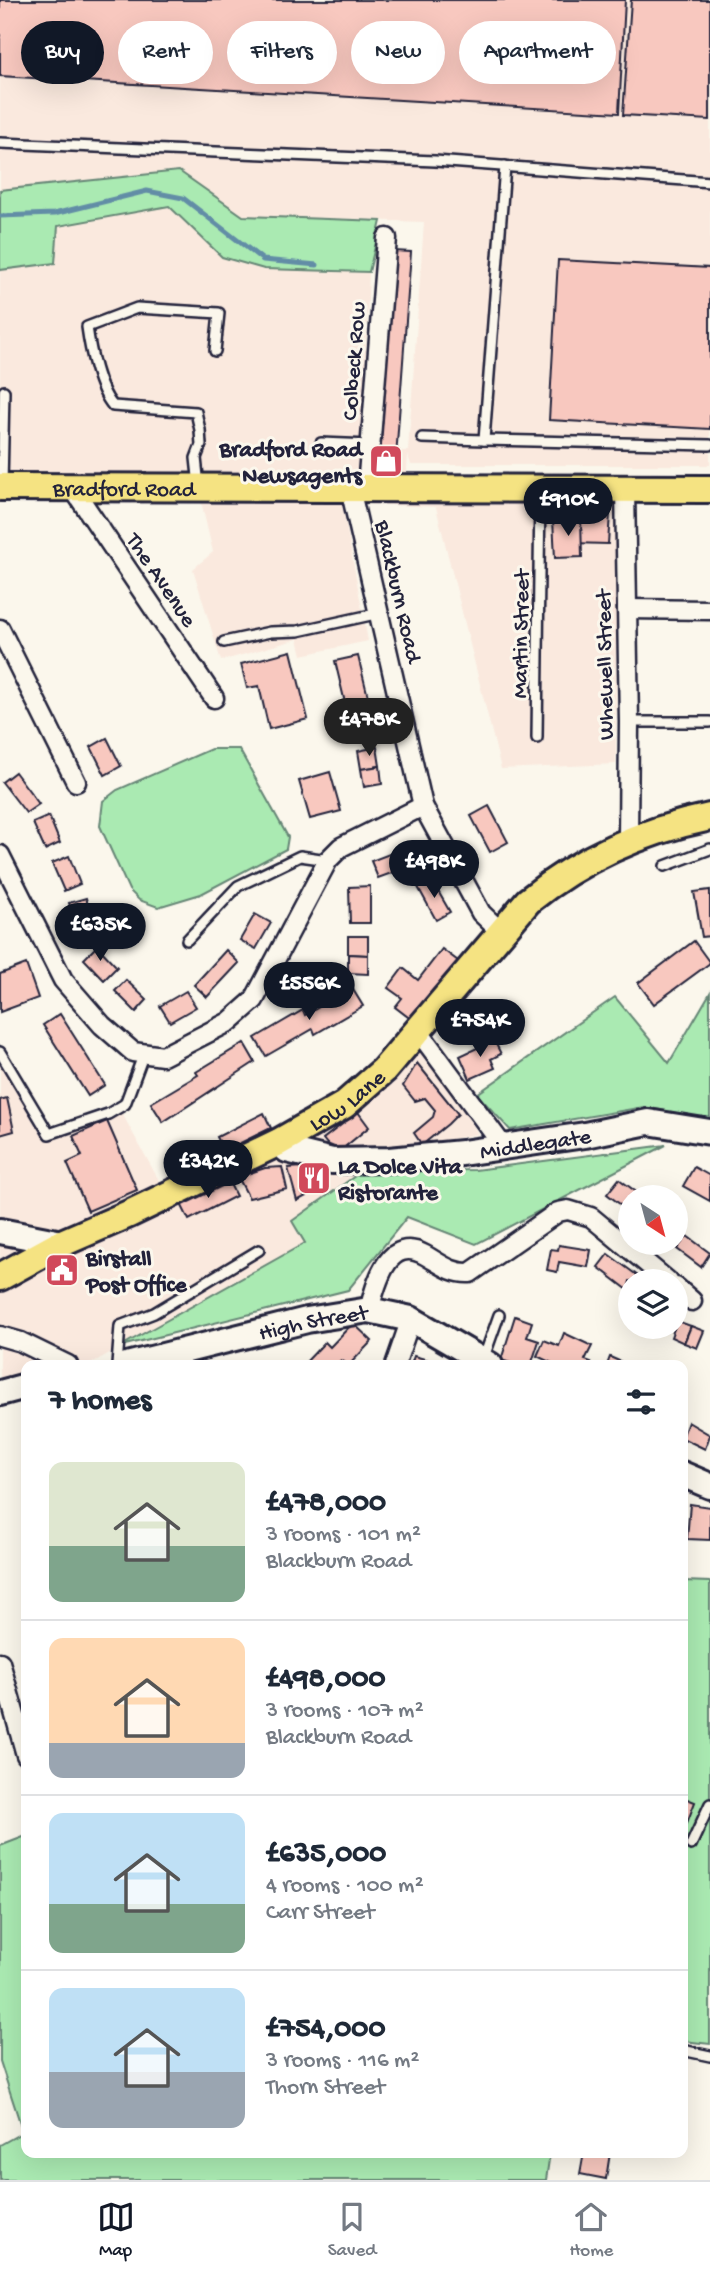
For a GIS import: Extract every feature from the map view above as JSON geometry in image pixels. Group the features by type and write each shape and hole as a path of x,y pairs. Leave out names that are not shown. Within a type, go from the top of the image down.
{"main road":[{"name":"Bradford Road","path":"1,487 710,489"},
{"name":"Low Lane","path":"0,1277 62,1243 279,1142 344,1105 384,1070 419,1032 528,901 557,879 628,840 670,825 710,817"}],"street":[{"name":"Colbeck Row","path":"359,488 370,445 387,238"},
{"name":"The Avenue","path":"72,487 214,698"},
{"name":"Blackburn Road","path":"359,488 380,613 423,806 481,912 501,932"},
{"name":"Whewell Street","path":"625,489 628,840"},
{"path":"627,608 710,610"},
{"path":"0,629 76,782"},
{"path":"0,855 5,879 63,981 103,1025 133,1052 163,1056 229,1022 254,1000 328,860 341,847 423,806"},
{"path":"419,1032 503,1146"},
{"name":"Middlegate","path":"279,1142 287,1150 332,1161 388,1160 585,1135 648,1122 710,1132"},
{"path":"369,1310 382,1268 403,1252 422,1253 459,1273 470,1273 558,1213 568,1210 591,1217 654,1269"},
{"path":"0,1231 62,1243"},
{"path":"688,1298 692,1301"},
{"name":"High Street","path":"147,1360 307,1320 369,1310 411,1319 481,1360"},
{"path":"397,1360 411,1319"},
{"path":"0,1336 21,1342 58,1360"},
{"path":"0,1392 21,1387"},
{"path":"688,1477 710,1486"},
{"path":"0,1662 21,1737"}],"lane":[{"path":"0,143 435,161 710,182"},
{"path":"484,440 505,166"},
{"path":"200,488 196,458 201,445 195,412 113,406 96,370 87,327 137,307 219,313 215,351"},
{"path":"1,487 4,391"},
{"path":"422,438 710,445"},
{"path":"321,443 370,445"},
{"name":"Martin Street","path":"537,738 540,489"},
{"path":"224,642 270,632 298,631 380,613"},
{"path":"629,722 710,722"},
{"path":"665,866 710,849"},
{"path":"187,940 238,886 300,856 328,860"},
{"path":"0,1052 49,1134 108,1114 125,1104 144,1053"},
{"path":"117,1360 120,1326 153,1314 259,1250"},
{"path":"487,1360 499,1315"},
{"path":"691,1845 710,1804"},
{"path":"688,2051 710,2056"}],"shaded area":[{"path":"0,0 710,0 710,465 411,465 408,455 405,497 617,501 616,764 501,769 436,507 342,503 368,641 302,655 298,639 221,661 193,569 213,552 194,472 0,472 0,270 55,263 58,226 169,206 222,257 264,269 369,272 362,450 408,451 424,222 243,216 179,171 0,190"},
{"path":"420,1042 478,1134 390,1151 293,1221 305,1243 97,1360 21,1360 21,1377 0,1381 0,1048 4,1047 50,1127 119,1108 172,1204"}],"green space":[{"path":"179,171 243,216 381,221 369,272 264,269 222,257 169,206 58,226 55,263 0,270 0,190"},
{"path":"211,749 239,749 288,837 286,849 201,894 158,907 139,900 129,890 100,826 103,801 117,790"},
{"path":"710,993 710,1119 644,1107 510,1130 477,1094 615,997 669,1063"},
{"path":"666,1145 476,1244 407,1217 348,1290 121,1346 305,1243 292,1221 362,1171 475,1170"},
{"path":"688,1581 710,1582 710,2044 688,2042"},
{"path":"21,1838 21,2126 0,2061 0,1846"},
{"path":"21,2133 21,2158 549,2158 546,2180 0,2180 0,2145"}],"building":[{"path":"0,0 625,0 619,113 134,84 213,84 213,21 118,21 118,83 104,82 104,21 21,21 21,77 0,76"},
{"path":"631,0 710,0 710,120 623,115"},
{"path":"394,251 411,252 395,471 379,470"},
{"path":"558,260 710,268 710,429 549,420"},
{"path":"586,512 610,513 608,544 571,543 572,517 586,518"},
{"path":"581,518 582,557 555,558 553,519"},
{"path":"291,651 308,719 269,729 259,686 247,688 241,664"},
{"path":"358,656 369,701 346,707 335,661"},
{"path":"107,738 121,766 105,775 91,747"},
{"path":"377,747 380,766 361,769 358,751"},
{"path":"380,766 382,784 364,787 361,769"},
{"path":"15,772 39,804 26,813 2,782"},
{"path":"330,772 341,811 310,819 299,781"},
{"path":"489,806 508,842 490,852 471,816"},
{"path":"49,816 60,843 45,850 33,823"},
{"path":"405,848 411,866 378,878 371,861"},
{"path":"69,856 80,884 64,891 52,863"},
{"path":"431,879 450,912 436,920 418,887"},
{"path":"370,886 370,923 350,923 349,887"},
{"path":"710,890 710,936 702,937 694,892"},
{"path":"86,898 97,938 80,943 69,903"},
{"path":"255,914 271,923 256,949 240,940"},
{"path":"348,936 368,936 368,955 348,954"},
{"path":"694,941 710,963 654,1004 638,983"},
{"path":"97,946 117,967 104,980 84,959"},
{"path":"442,949 458,961 412,1020 395,1007 402,998 388,988 403,968 418,980"},
{"path":"226,950 239,963 207,997 194,985"},
{"path":"348,954 368,955 368,974 348,973"},
{"path":"26,964 38,998 0,1012 0,974"},
{"path":"126,980 147,1000 136,1012 115,991"},
{"path":"352,988 363,1006 315,1034 313,1029 266,1056 255,1038 303,1010 305,1015"},
{"path":"186,991 196,1007 170,1022 160,1006"},
{"path":"60,1014 105,1085 88,1096 43,1025"},
{"path":"494,1040 501,1054 491,1059 495,1068 470,1079 460,1056"},
{"path":"244,1043 255,1062 163,1122 151,1103"},
{"path":"417,1063 458,1114 422,1145 414,1133 433,1117 435,1110 425,1098 415,1101 403,1086"},
{"path":"7,1098 14,1131 0,1135 0,1100"},
{"path":"358,1112 369,1127 341,1150 327,1144 323,1139"},
{"path":"264,1113 271,1128 224,1151 217,1137"},
{"path":"107,1121 137,1190 88,1211 67,1163 82,1156 73,1136"},
{"path":"320,1166 323,1172 323,1187 297,1201 288,1168"},
{"path":"282,1167 287,1189 249,1198 238,1177 265,1168"},
{"path":"694,1167 710,1176 710,1201 688,1189 688,1185 684,1185"},
{"path":"619,1179 627,1185 618,1185 618,1203 607,1194"},
{"path":"228,1180 236,1196 189,1220 181,1204"},
{"path":"688,1237 710,1253 701,1267 685,1255 688,1255"},
{"path":"559,1245 591,1250 588,1267 559,1262 557,1272 547,1270 551,1249 558,1250"},
{"path":"608,1254 628,1269 618,1269 618,1282 598,1267"},
{"path":"515,1316 532,1322 527,1337 539,1341 533,1360 501,1360"},
{"path":"353,1323 372,1341 354,1360 308,1360 325,1342 330,1347"},
{"path":"691,1326 704,1331 697,1348 684,1343 688,1339"},
{"path":"564,1333 592,1346 585,1360 545,1360 537,1356 544,1340 559,1346"},
{"path":"414,1356 428,1360 413,1360"},
{"path":"688,1422 710,1435 705,1449 688,1441"},
{"path":"690,1504 710,1507 710,1540 688,1539"},
{"path":"688,1799 695,1802 688,1820"},
{"path":"583,2158 609,2158 606,2179 580,2174"}],"waterway":[{"path":"0,216 54,214 147,191 183,198 263,260 317,265"}],"place":[{"name":"Bradford Road Newsagents","path":"386,461"},
{"name":"La Dolce Vita Ristorante","path":"314,1178"},
{"name":"Birstall Post Office","path":"62,1270"}]}
